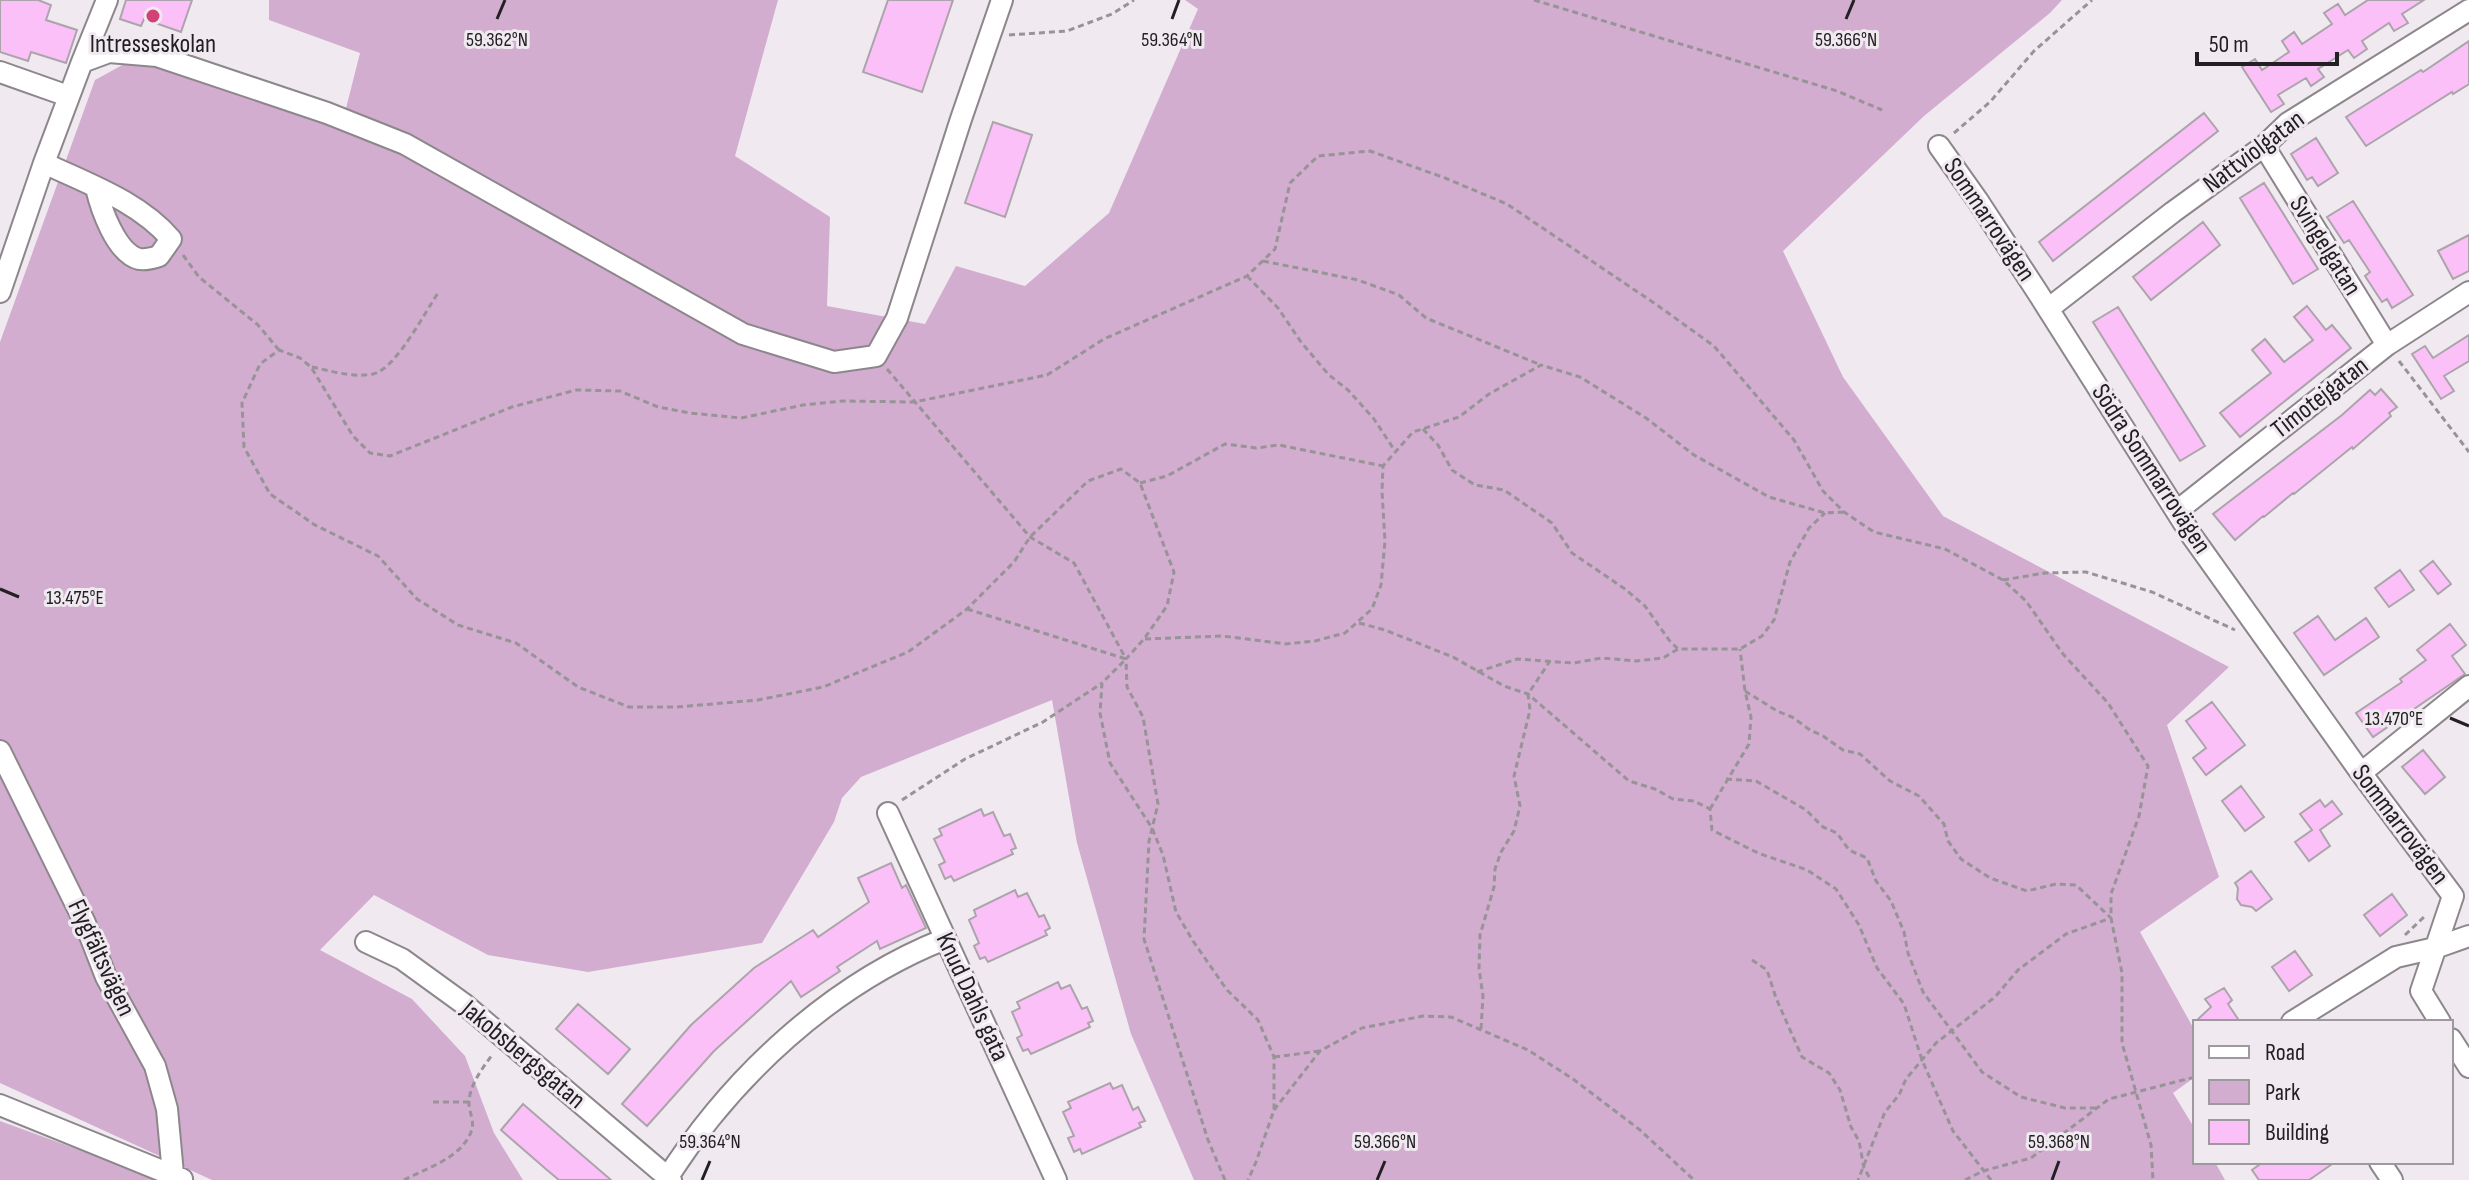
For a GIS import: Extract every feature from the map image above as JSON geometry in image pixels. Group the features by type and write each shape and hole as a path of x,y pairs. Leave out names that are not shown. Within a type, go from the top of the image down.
{"street":[{"path":"0,292 68,96 107,0"},
{"path":"82,62 109,52 157,56 327,113 405,144 743,334 834,362 876,356 897,318 1002,0"},
{"name":"Nattviolgatan","path":"2043,301 2264,146 2288,123 2469,10"},
{"path":"0,72 68,96"},
{"name":"Sommarrovägen","path":"1939,146 2043,301"},
{"name":"Svingelgatan","path":"2264,146 2387,345"},
{"path":"44,163 96,188 127,203 158,225 171,239 159,256 141,260 127,252 111,230 96,188"},
{"name":"Timotejgatan","path":"2177,511 2387,345 2469,292"},
{"name":"Södra Sommarrovägen","path":"2043,301 2177,511 2267,642"},
{"name":"Sommarrovägen","path":"2267,642 2453,896 2421,991 2439,1020"},
{"path":"2361,773 2469,686"},
{"name":"Flygfältsvägen","path":"0,751 85,923 106,977 155,1066 167,1109 179,1177"},
{"name":"Knud Dahls gata","path":"888,813 1056,1180"},
{"path":"2295,1020 2396,957 2469,936"},
{"path":"668,1179 709,1117 791,1034 842,995 916,951 945,939"},
{"name":"Jakobsbergsgatan","path":"366,942 402,959 506,1038 668,1179"},
{"path":"2453,1042 2469,1067"},
{"path":"0,1105 179,1177"}],"path":[{"path":"990,36 1067,31 1112,14 1134,0"},
{"path":"1534,0 1837,91 1882,110"},
{"path":"1939,146 1990,102 2034,51 2092,0"},
{"path":"171,239 199,277 258,325 279,350 300,358 311,367 353,436 370,453 390,456 512,407 576,390 620,391 658,407 741,418 803,405 843,401 914,402 1047,375 1104,339 1247,276 1275,249 1290,183 1318,156 1370,151 1507,204 1714,346 1794,440 1823,491 1844,512 1874,532 1945,549 2003,580 2026,601 2063,654 2108,703 2148,766 2139,816 2111,894 2111,918 2122,973 2122,1043 2151,1145 2153,1180"},
{"path":"1263,261 1358,280 1399,295 1426,318 1541,365 1580,377 1646,418 1694,455 1769,497 1825,513 1844,512"},
{"path":"1247,276 1278,308 1328,374 1348,390 1374,419 1395,451"},
{"path":"311,367 350,375 377,374 393,361 438,293"},
{"path":"2387,345 2469,452"},
{"path":"279,350 260,364 242,403 244,447 270,494 315,525 378,556 417,599 458,625 516,643 578,687 629,707 677,707 758,700 823,687 908,652 967,609 1014,562 1030,537 1088,481 1121,469 1140,483 1174,572 1167,606 1144,639 1102,683 1043,722 965,759 907,794 888,813"},
{"path":"876,356 1030,537 1074,563 1126,659 1127,687 1143,717 1158,804 1149,841 1144,939 1208,1140 1225,1180"},
{"path":"1144,639 1222,636 1286,644 1345,633 1372,609 1381,585 1385,541 1383,466 1413,432 1459,417 1489,394 1541,365"},
{"path":"1423,429 1438,445 1452,470 1475,485 1504,490 1552,523 1572,553 1645,606 1678,649"},
{"path":"1140,483 1167,476 1225,444 1256,448 1279,445 1383,466"},
{"path":"1477,672 1517,659 1573,663 1602,658 1636,661 1663,658 1678,649 1740,649 1762,636 1774,620 1790,562 1809,528 1825,513"},
{"path":"2003,580 2045,573 2086,572 2152,592 2213,622 2267,642"},
{"path":"967,609 1126,659"},
{"path":"1357,623 1385,630 1453,657 1504,686 1528,694 1629,781 1655,789 1673,799 1694,801 1710,809"},
{"path":"1740,649 1751,717 1749,744 1710,809 1712,830 1758,853 1807,870 1836,889 1859,925 1877,968 1904,1004 1922,1060 1953,1131 1991,1180"},
{"path":"1481,1029 1480,935 1494,887 1495,869 1514,831 1520,806 1514,776 1530,710 1528,694 1551,660"},
{"path":"1102,683 1100,713 1110,763 1152,828 1163,855 1176,912 1227,990 1258,1020 1274,1057 1274,1110"},
{"path":"1745,691 1843,750 1860,754 1890,781 1919,796 1944,824 1948,841 1961,859 1990,878 2027,891 2056,884 2076,885 2111,918"},
{"path":"1726,779 1756,781 1806,810 1823,827 1837,833 1849,850 1867,858 1904,932 1908,953 1923,992 1982,1072 2021,1097 2065,1108 2098,1108"},
{"path":"1858,1180 1885,1112 1899,1095 1906,1079 1936,1043 1995,997 2018,970 2066,934 2111,918"},
{"path":"1752,960 1767,970 1802,1057 1829,1073 1840,1090 1851,1127 1859,1141 1864,1168 1871,1180"},
{"path":"1274,1057 1320,1051 1362,1028 1423,1016 1451,1017 1528,1050 1573,1079 1640,1130 1694,1180"},
{"path":"404,1180 452,1154 466,1142 473,1127 469,1102 478,1074 506,1038"},
{"path":"1248,1180 1274,1110 1320,1051"},
{"path":"1965,1180 1983,1171 2031,1158 2109,1099 2193,1077"},
{"path":"433,1102 469,1102"},
{"path":"466,1142 472,1146"}],"green space":[{"path":"269,0 778,0 735,156 830,217 827,306 925,324 956,266 1025,286 1109,213 1198,9 1185,0 2062,0 1924,116 1783,251 1843,377 1943,516 2229,667 2167,725 2219,877 2140,932 2193,1027 2193,1078 2173,1093 2193,1126 2193,1164 2216,1164 2225,1180 1194,1180 1131,1034 1077,843 1052,700 861,777 842,798 834,822 762,943 588,972 488,955 374,895 320,950 412,999 465,1056 494,1133 523,1180 212,1180 0,1083 0,342 95,80 126,63 156,64 342,124 360,53 269,20"},
{"path":"0,1121 151,1176 158,1180 0,1180"}],"building":[{"path":"0,0 38,0 51,5 46,20 77,30 66,63 31,52 28,61 0,52"},
{"name":"Intresseskolan","path":"126,0 192,0 181,32 144,19 141,26 120,19"},
{"path":"888,0 953,0 922,92 863,72"},
{"path":"2368,0 2424,0 2402,14 2408,23 2394,31 2389,23 2362,41 2367,49 2354,58 2348,50 2318,69 2324,77 2311,86 2306,78 2278,95 2284,104 2271,112 2242,67 2255,59 2262,70 2289,52 2282,41 2294,32 2302,44 2332,24 2324,13 2338,4 2345,15"},
{"path":"2469,41 2469,84 2366,146 2346,117"},
{"path":"2204,113 2218,131 2053,261 2039,242"},
{"path":"993,122 1032,135 1005,217 965,203"},
{"path":"2316,138 2338,173 2318,186 2312,177 2307,180 2291,154"},
{"path":"2264,183 2318,269 2293,284 2240,198"},
{"path":"2353,201 2413,295 2392,308 2387,299 2382,302 2365,276 2370,272 2349,240 2344,243 2327,217"},
{"path":"2203,222 2220,245 2151,300 2133,277"},
{"path":"2469,235 2469,271 2453,279 2438,251"},
{"path":"2307,306 2326,330 2332,325 2351,348 2240,437 2220,413 2271,373 2252,350 2265,339 2284,362 2313,340 2294,317"},
{"path":"2118,307 2205,446 2180,461 2093,322"},
{"path":"2469,335 2469,361 2444,376 2454,391 2441,399 2412,354 2425,346 2433,358"},
{"path":"2381,389 2397,407 2389,413 2391,416 2235,540 2213,514 2370,390 2375,395"},
{"path":"2433,561 2451,584 2438,594 2420,571"},
{"path":"2400,570 2414,590 2389,607 2375,588"},
{"path":"2318,616 2335,640 2366,618 2379,637 2324,675 2294,633"},
{"path":"2450,624 2466,645 2452,656 2465,674 2373,737 2356,713 2402,682 2400,679 2426,660 2417,650"},
{"path":"2212,702 2245,745 2206,775 2193,758 2206,748 2186,721"},
{"path":"2423,750 2445,777 2425,794 2402,767"},
{"path":"2241,786 2264,817 2245,831 2222,801"},
{"path":"2320,800 2325,807 2332,801 2342,814 2320,830 2330,846 2309,861 2295,842 2312,830 2300,814"},
{"path":"981,809 984,816 993,812 1004,836 1010,834 1016,848 1011,850 1013,854 954,881 951,876 945,879 939,865 945,862 934,839 942,835 939,829"},
{"path":"891,863 902,888 906,885 926,928 880,949 877,941 837,967 840,971 801,997 791,981 714,1051 647,1126 622,1104 691,1025 754,968 813,930 818,937 869,902 858,878"},
{"path":"2251,871 2272,899 2256,911 2241,905 2235,883"},
{"path":"1015,890 1018,897 1027,893 1039,917 1044,915 1050,928 1045,931 1047,935 988,962 985,957 980,959 974,946 979,943 969,920 976,916 974,910"},
{"path":"2392,894 2407,915 2380,936 2364,915"},
{"path":"2295,951 2312,975 2289,991 2272,967"},
{"path":"1058,982 1061,989 1070,985 1082,1009 1087,1007 1093,1021 1088,1023 1090,1027 1031,1054 1028,1049 1023,1051 1017,1038 1022,1035 1012,1012 1020,1008 1017,1002"},
{"path":"2224,988 2232,1000 2228,1004 2239,1020 2197,1020 2211,1007 2205,999"},
{"path":"578,1004 630,1049 608,1074 556,1029"},
{"path":"1110,1083 1113,1089 1122,1085 1133,1110 1138,1107 1145,1121 1139,1123 1141,1127 1082,1154 1080,1149 1074,1152 1068,1138 1074,1136 1063,1112 1071,1108 1068,1102"},
{"path":"523,1104 611,1180 559,1180 547,1170 501,1130"},
{"path":"2260,1164 2332,1164 2309,1180 2259,1180 2252,1170"}],"place":[{"name":"Intresseskolan","path":"153,16"}]}
